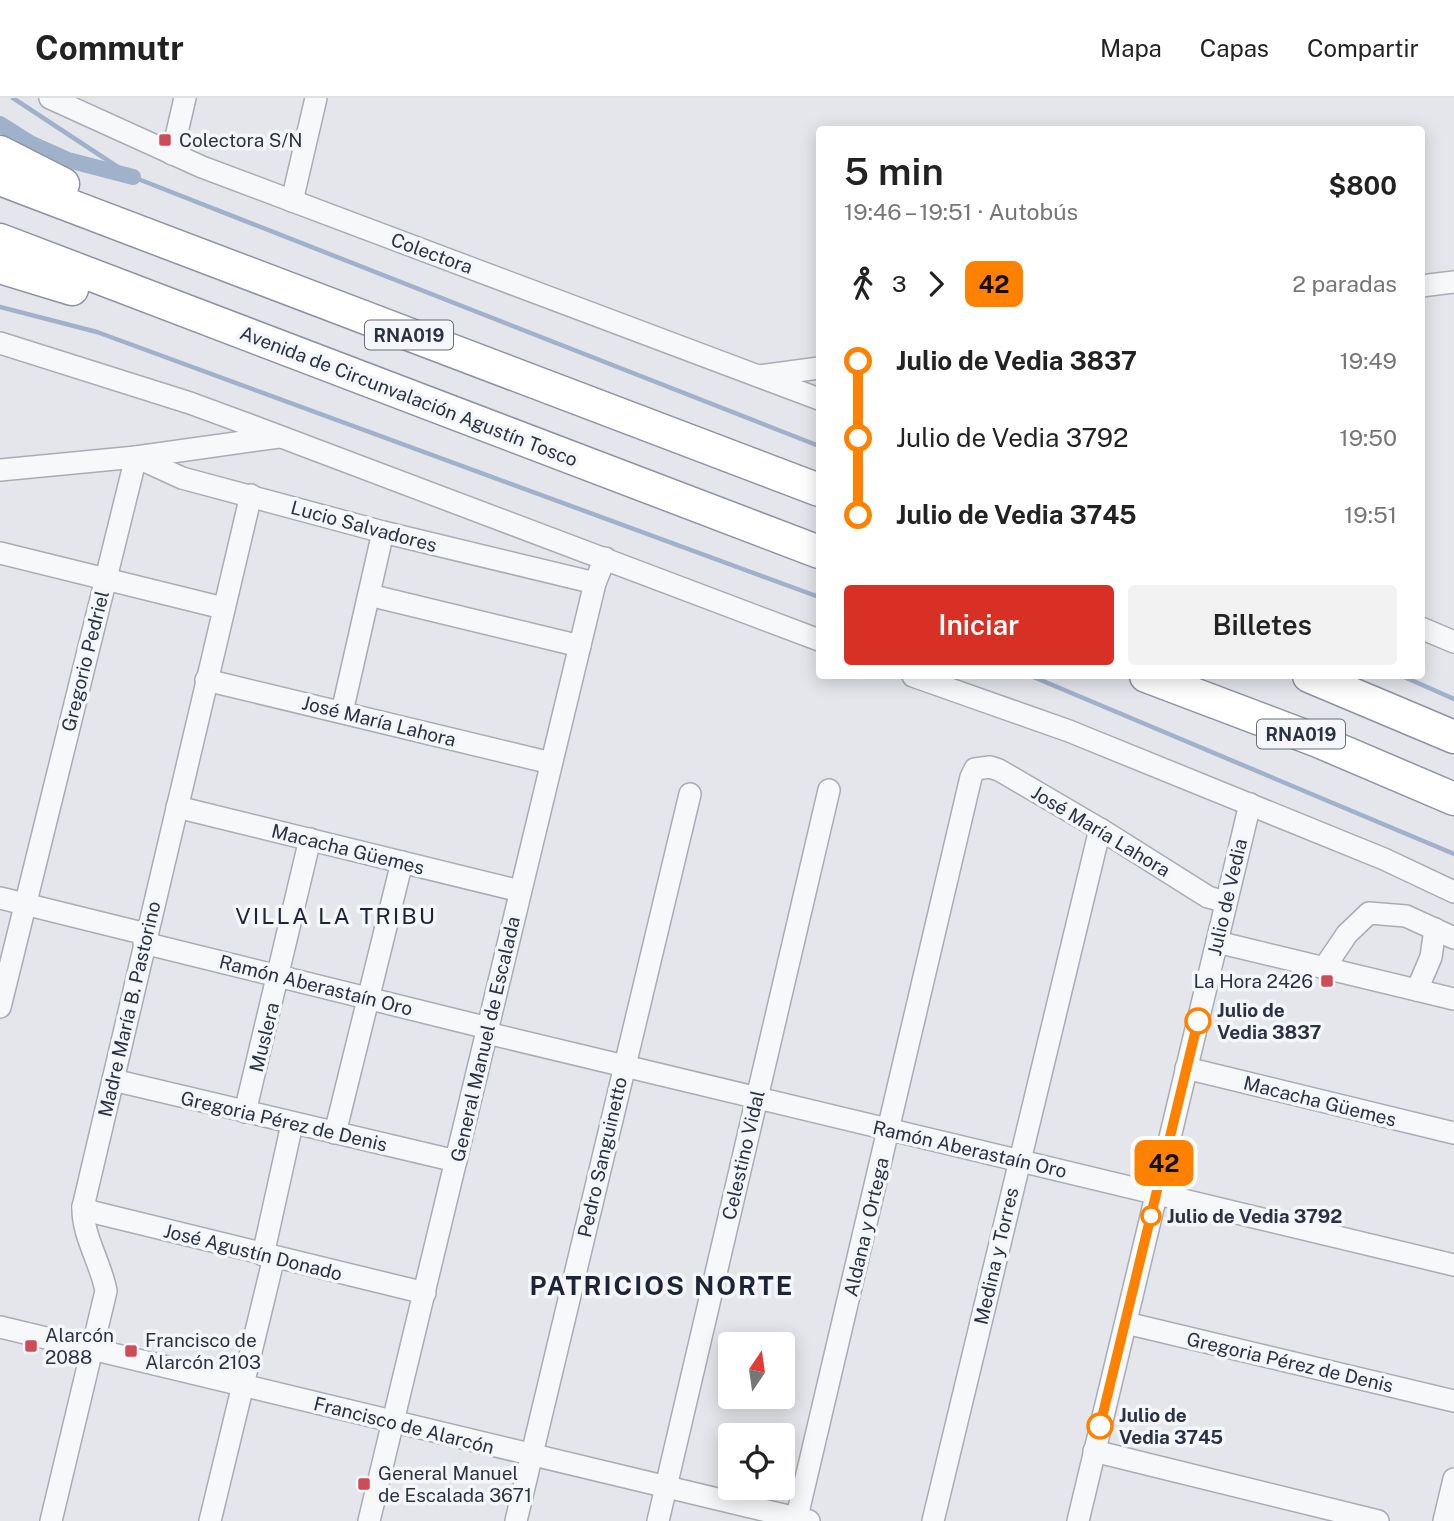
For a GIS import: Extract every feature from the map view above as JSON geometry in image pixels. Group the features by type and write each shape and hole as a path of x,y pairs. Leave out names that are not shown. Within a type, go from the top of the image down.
{"highway":[{"path":"0,152 89,197 177,247"},
{"name":"RNA019","path":"0,179 816,489"},
{"name":"Avenida de Circunvalación Agustín Tosco","path":"0,240 816,551"},
{"path":"0,267 104,299 248,352 399,393"},
{"name":"RNA019","path":"1154,679 1318,741 1454,799"},
{"name":"RNA019","path":"1316,679 1454,737"}],"street":[{"name":"Colectora","path":"50,98 172,154 292,201 816,398"},
{"path":"172,154 185,98"},
{"path":"292,201 316,98"},
{"path":"1425,286 1454,282"},
{"path":"0,343 190,403 816,639"},
{"path":"757,376 816,368"},
{"path":"0,470 136,457 281,437"},
{"name":"Lucio Salvadores","path":"136,457 183,478 383,532 595,583"},
{"name":"Gregorio Pedriel","path":"0,1007 136,457"},
{"name":"Madre María B. Pastorino","path":"51,1521 106,1291 83,1218 83,1207 250,495"},
{"path":"342,712 383,532"},
{"path":"0,553 223,608"},
{"name":"General Manuel de Escalada","path":"369,1521 551,763 595,583 604,558"},
{"path":"369,595 580,646"},
{"path":"1425,630 1454,642"},
{"path":"922,679 1069,731 1384,859 1454,892"},
{"name":"José María Lahora","path":"206,680 551,763"},
{"name":"José María Lahora","path":"975,769 990,766 999,770 1208,897 1226,902"},
{"name":"Aldana y Ortega","path":"801,1520 889,1130 975,769"},
{"name":"Celestino Vidal","path":"658,1521 829,790"},
{"name":"Pedro Sanguinetto","path":"516,1521 690,794"},
{"name":"Julio de Vedia","path":"1078,1521 1250,804"},
{"name":"Macacha Güemes","path":"177,807 520,891"},
{"name":"Medina y Torres","path":"933,1521 1100,829"},
{"name":"Muslera","path":"245,1112 310,839"},
{"path":"335,1133 402,862"},
{"name":"Ramón Aberastaín Oro","path":"0,898 279,976 624,1065 1454,1265"},
{"path":"1324,968 1347,934 1369,912 1406,916 1444,933 1417,990"},
{"path":"1217,942 1454,999"},
{"name":"Macacha Güemes","path":"1186,1068 1454,1133"},
{"name":"Gregoria Pérez de Denis","path":"113,1080 456,1161"},
{"path":"210,1521 242,1386 292,1124"},
{"name":"José Agustín Donado","path":"83,1207 93,1212 425,1293"},
{"name":"Gregoria Pérez de Denis","path":"1126,1323 1454,1401"},
{"name":"Francisco de Alarcón","path":"0,1327 801,1520"},
{"path":"1094,1451 1378,1521"},
{"path":"1444,1521 1454,1479"}],"waterway":[{"path":"13,98 133,177 816,445"},
{"path":"0,124 30,143 68,160 133,177"},
{"path":"0,307 97,332 816,596"},
{"path":"1038,679 1454,854"},
{"path":"1409,679 1454,699"}],"bus line":[{"name":"42","path":"1100,1426 1198,1021"}],"place":[{"name":"Colectora S/N","path":"165,140"},
{"name":"La Hora 2426","path":"1327,981"},
{"name":"Julio de Vedia 3837","path":"1198,1021"},
{"name":"Julio de Vedia 3792","path":"1151,1216"},
{"name":"Alarcón 2088","path":"31,1346"},
{"name":"Francisco de Alarcón 2103","path":"131,1351"},
{"name":"Julio de Vedia 3745","path":"1100,1426"},
{"name":"General Manuel de Escalada 3671","path":"364,1484"}],"district":[{"name":"VILLA LA TRIBU","path":"336,915"},
{"name":"PATRICIOS NORTE","path":"662,1285"}]}
